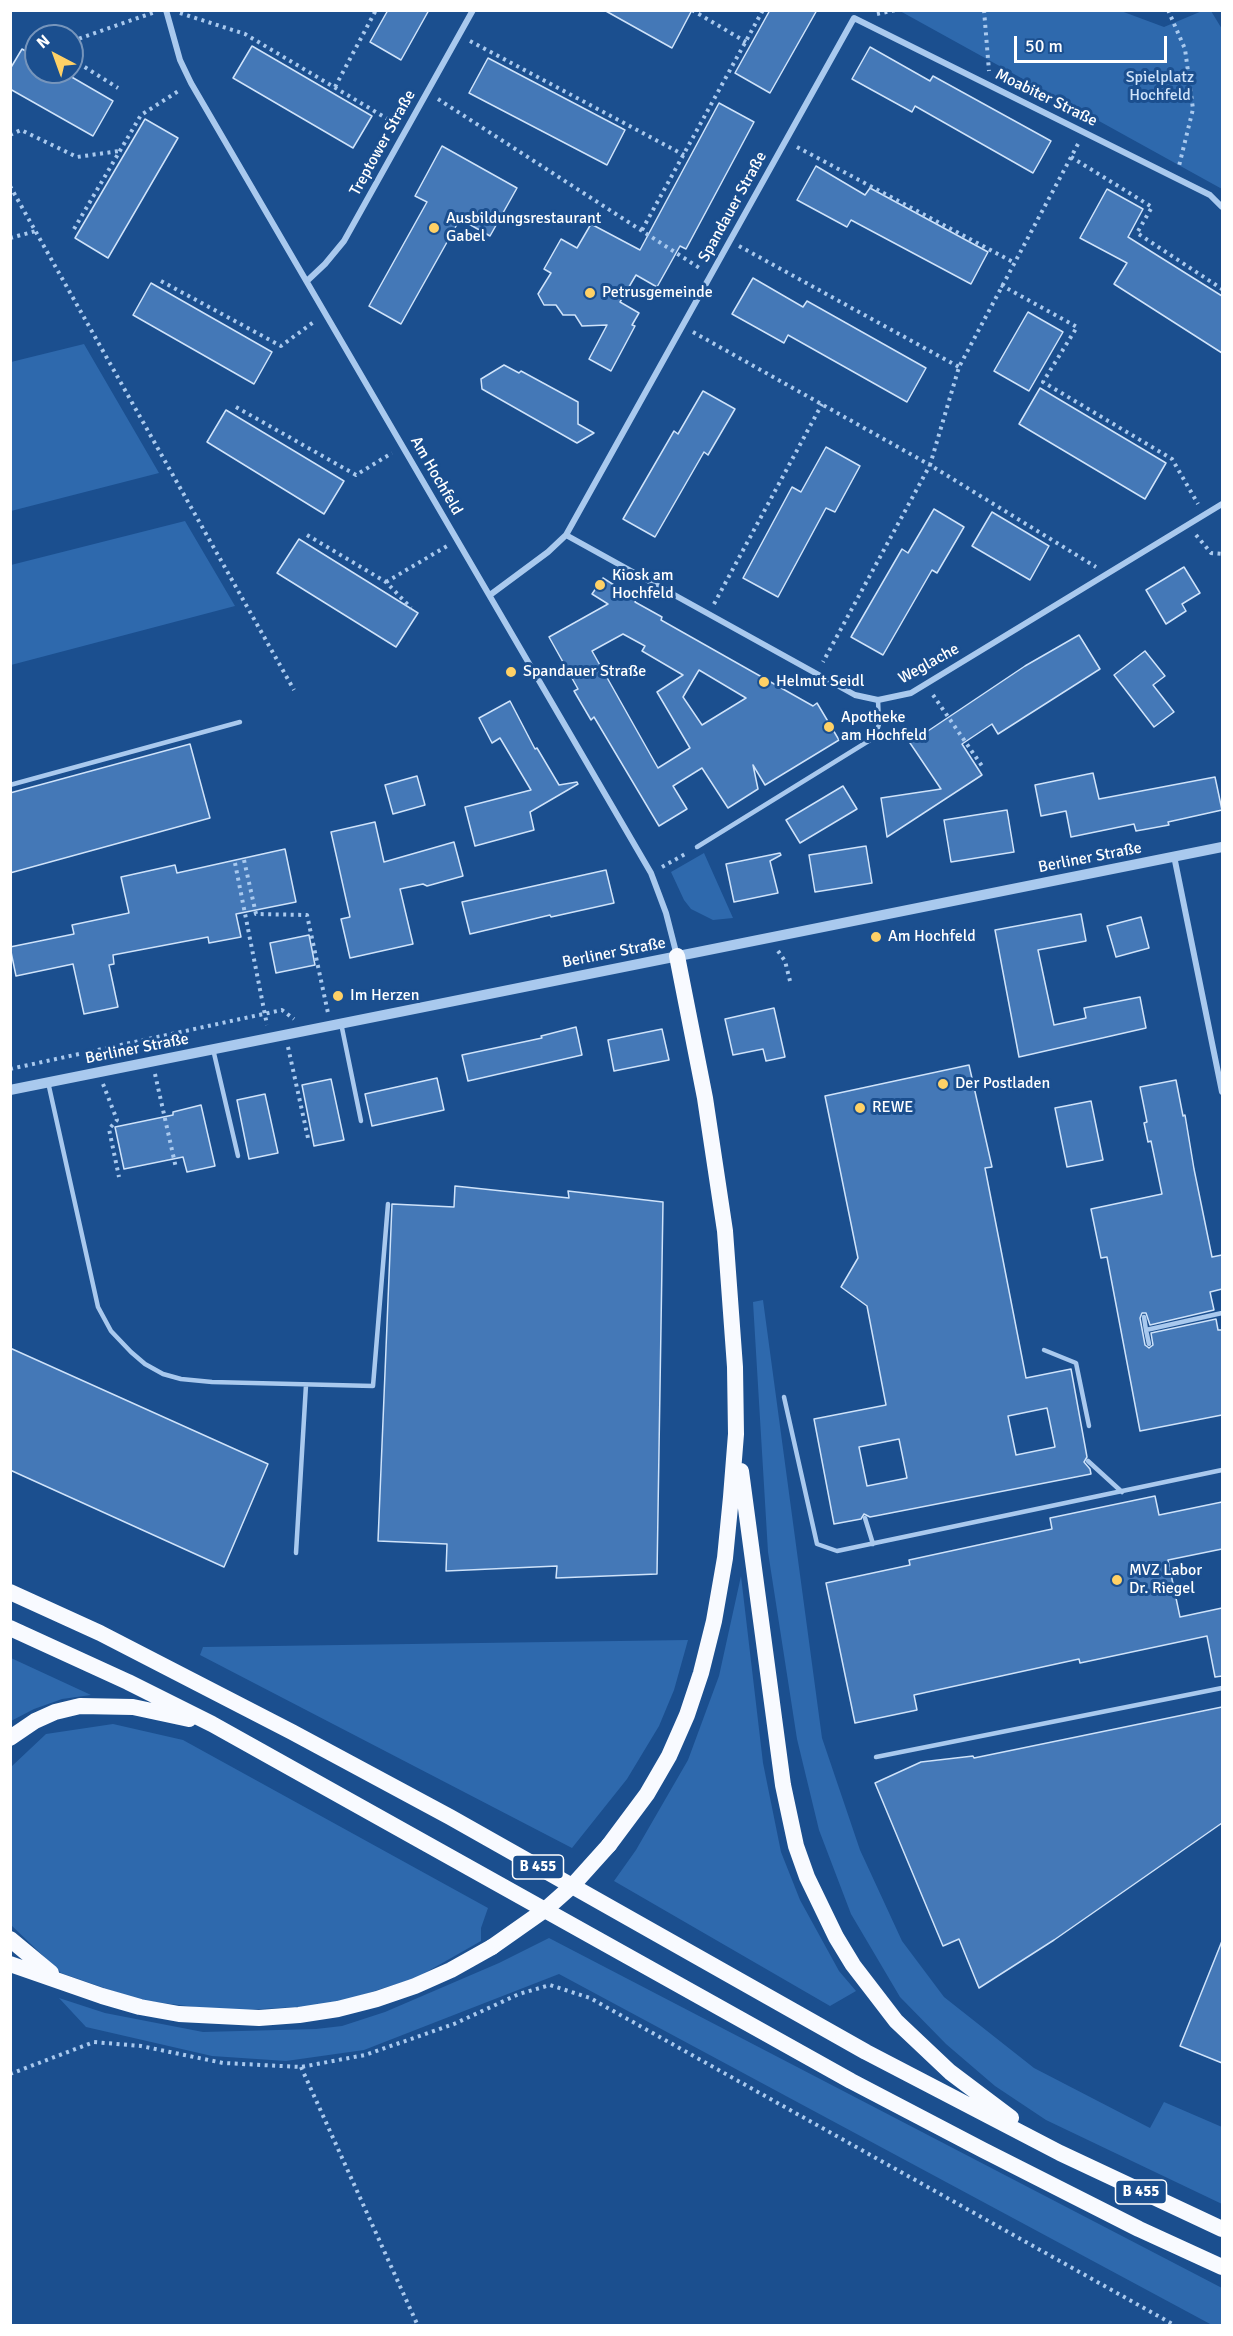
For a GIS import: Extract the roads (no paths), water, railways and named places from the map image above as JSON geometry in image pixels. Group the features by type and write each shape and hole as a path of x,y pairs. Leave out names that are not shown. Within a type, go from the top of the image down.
{"highway":[{"path":"677,956 707,1109 725,1232 734,1344 736,1434 783,1785 796,1846 820,1907 853,1965 903,2027 922,2047 980,2096 1060,2153"},
{"path":"10,1964 130,2004 179,2014 239,2018 299,2015 338,2009 415,1986 452,1970 492,1947 546,1909 573,1885 609,1845 647,1794 669,1756 687,1715 701,1673 714,1621 725,1557 736,1434"},
{"name":"B 455","path":"10,1592 100,1634 292,1732 460,1823 866,2052 1060,2153 1222,2229"},
{"name":"B 455","path":"10,1628 128,1682 212,1724 850,2081 1138,2229 1222,2267"},
{"path":"10,1738 35,1720 55,1712 81,1706 133,1707 212,1724"},
{"path":"10,1939 64,1983"}],"street":[{"name":"Am Hochfeld","path":"166,10 177,51 191,84 651,873 666,913 677,956"},
{"name":"Treptower Straße","path":"306,281 325,264 344,241 473,10"},
{"name":"Moabiter Straße","path":"854,18 1210,195 1222,207"},
{"name":"Spandauer Straße","path":"566,535 854,18"},
{"name":"Weglache","path":"566,535 855,695 878,700 910,693 1222,504"},
{"path":"490,595 548,552 566,535"},
{"name":"Berliner Straße","path":"10,1090 1222,847"},
{"path":"1174,856 1222,1092"}],"lane":[{"path":"697,847 875,736 879,724 878,700"},
{"path":"10,785 240,722"},
{"path":"336,1024 361,1121"},
{"path":"213,1049 238,1156"},
{"path":"48,1082 98,1307 111,1331 131,1352 163,1374 181,1379 212,1382 374,1386 388,1204"},
{"path":"1146,1329 1222,1313"},
{"path":"1144,1317 1149,1344"},
{"path":"1044,1350 1076,1363 1089,1426"},
{"path":"296,1553 306,1385"},
{"path":"784,1397 817,1544 837,1551 1222,1470"},
{"path":"1088,1461 1122,1492"},
{"path":"865,1518 873,1544"},
{"path":"876,1757 1222,1688"}],"place":[{"name":"Ausbildungsrestaurant Gabel","path":"434,228"},
{"name":"Petrusgemeinde","path":"590,293"},
{"name":"Kiosk am Hochfeld","path":"600,585"},
{"name":"Spandauer Straße","path":"511,672"},
{"name":"Helmut Seidl","path":"764,682"},
{"name":"Apotheke am Hochfeld","path":"829,727"},
{"name":"Am Hochfeld","path":"876,937"},
{"name":"Im Herzen","path":"338,996"},
{"name":"Der Postladen","path":"943,1084"},
{"name":"REWE","path":"860,1108"},
{"name":"MVZ Labor Dr. Riegel","path":"1117,1580"}],"park label":[{"name":"Spielplatz Hochfeld","path":"1160,87"}]}
